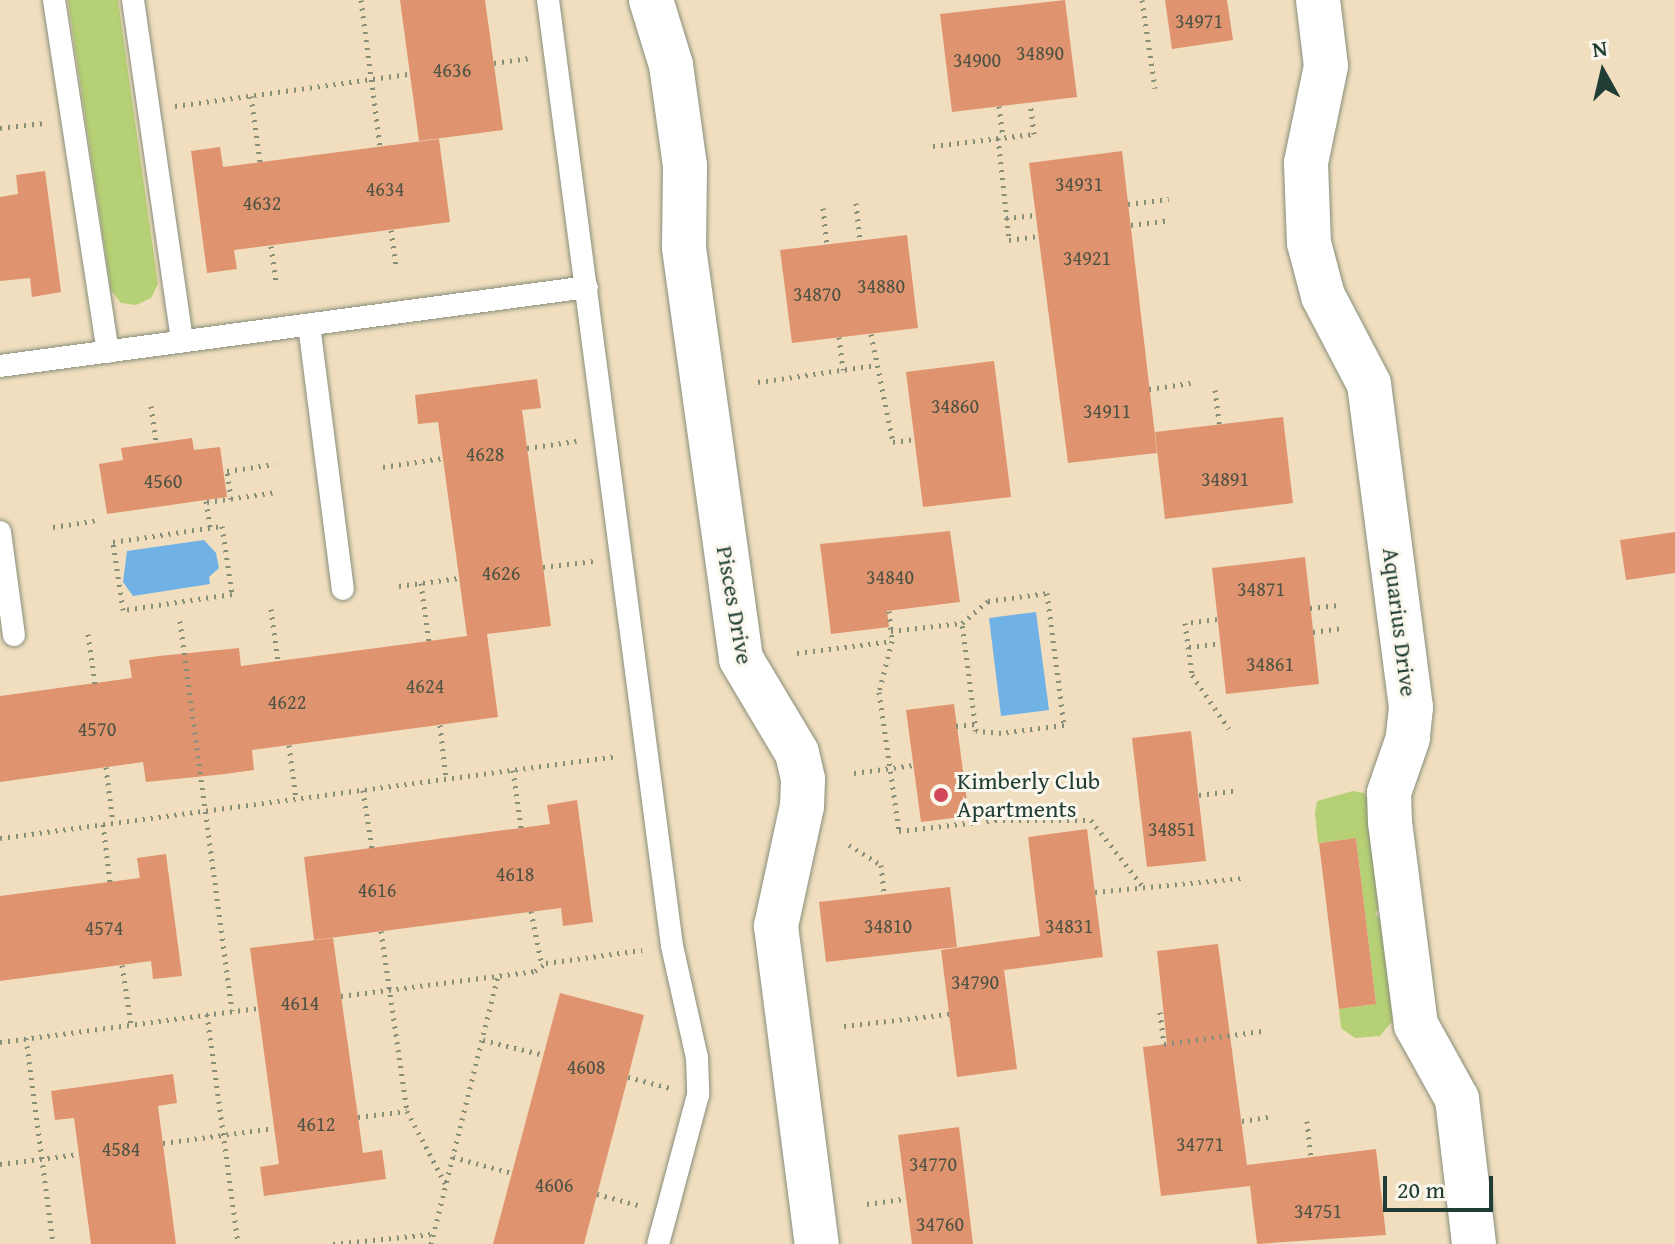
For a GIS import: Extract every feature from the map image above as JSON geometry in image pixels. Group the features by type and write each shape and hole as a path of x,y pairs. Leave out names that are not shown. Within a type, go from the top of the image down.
{"street":[{"name":"Pisces Drive","path":"651,0 671,65 685,166 684,248 741,659 797,753 803,779 800,820 776,926 817,1244"},
{"name":"Aquarius Drive","path":"1318,0 1326,66 1306,163 1309,243 1323,296 1369,384 1411,707 1408,738 1389,793 1390,822 1416,1025 1457,1099 1474,1244"}],"lane":[{"path":"54,0 108,352"},
{"path":"133,0 182,342"},
{"path":"548,0 672,946 697,1058 698,1095 658,1244"},
{"path":"0,366 587,287"},
{"path":"309,325 343,589"},
{"path":"0,532 14,635"}],"path":[{"path":"361,0 380,146"},
{"path":"1142,0 1155,88"},
{"path":"494,63 532,58"},
{"path":"174,106 410,74"},
{"path":"251,96 260,162"},
{"path":"933,146 1034,134 1030,103"},
{"path":"999,106 1009,240 1038,236"},
{"path":"0,128 53,121"},
{"path":"1128,204 1169,199"},
{"path":"856,203 860,240"},
{"path":"823,208 827,244"},
{"path":"1006,218 1035,215"},
{"path":"1131,225 1171,220"},
{"path":"391,230 396,266"},
{"path":"271,246 276,282"},
{"path":"871,334 893,442 915,439"},
{"path":"839,337 843,370"},
{"path":"758,382 876,365"},
{"path":"1149,389 1191,383"},
{"path":"1215,390 1219,425"},
{"path":"151,406 156,443"},
{"path":"527,448 583,440"},
{"path":"383,467 443,458"},
{"path":"231,499 227,471 274,464"},
{"path":"210,527 206,501 277,492"},
{"path":"53,527 99,520"},
{"path":"222,526 232,594 123,610 113,542 210,527 222,526"},
{"path":"543,567 601,560"},
{"path":"399,586 459,578"},
{"path":"421,583 429,642"},
{"path":"891,631 962,623 988,601 1047,593 1064,725 1001,733 976,731 962,623"},
{"path":"1310,608 1340,605"},
{"path":"271,609 278,662"},
{"path":"889,611 892,641 879,684 899,831 995,820 1091,820 1144,888"},
{"path":"1217,619 1185,623 1192,675 1229,729"},
{"path":"180,621 232,1011"},
{"path":"1313,632 1342,628"},
{"path":"88,634 95,684"},
{"path":"797,653 892,641"},
{"path":"1189,647 1220,643"},
{"path":"956,726 975,724"},
{"path":"440,725 446,779"},
{"path":"289,745 296,799"},
{"path":"0,838 628,755"},
{"path":"854,773 913,765"},
{"path":"106,767 113,823"},
{"path":"513,770 521,828"},
{"path":"363,790 372,848"},
{"path":"1199,795 1234,791"},
{"path":"103,824 110,882"},
{"path":"849,845 881,865 884,894"},
{"path":"1095,892 1244,878"},
{"path":"531,911 542,966"},
{"path":"381,931 407,1111 446,1185"},
{"path":"341,996 498,976 655,948"},
{"path":"122,965 131,1024"},
{"path":"431,1244 498,976"},
{"path":"0,1042 258,1008"},
{"path":"1160,1012 1164,1044 1262,1031"},
{"path":"207,1014 238,1244"},
{"path":"844,1026 949,1014"},
{"path":"26,1038 53,1244"},
{"path":"483,1040 544,1055"},
{"path":"628,1077 677,1090"},
{"path":"358,1117 407,1111"},
{"path":"1242,1121 1272,1116"},
{"path":"1307,1121 1311,1157"},
{"path":"163,1143 274,1128"},
{"path":"0,1164 79,1154"},
{"path":"453,1157 512,1173"},
{"path":"597,1194 646,1207"},
{"path":"867,1204 905,1199"},
{"path":"333,1244 433,1234"}],"green space":[{"path":"68,0 118,0 158,284 151,298 136,305 121,303 111,290"},
{"path":"1353,791 1364,793 1369,802 1381,904 1375,914 1383,922 1395,1018 1380,1036 1355,1038 1341,1028 1339,1009 1376,1004 1356,838 1318,843 1315,813 1317,801"}],"water":[{"path":"204,540 216,553 219,568 209,577 210,584 133,596 123,582 127,551"},
{"path":"1036,612 1049,710 1001,716 989,618"}],"building":[{"path":"400,0 485,0 503,130 419,141"},
{"path":"1065,0 1077,97 952,112 940,14"},
{"path":"1165,0 1227,0 1233,40 1172,49"},
{"path":"439,139 450,222 234,250 237,269 207,273 191,151 220,147 223,167"},
{"path":"1122,151 1157,453 1068,463 1029,163"},
{"path":"45,171 61,292 32,297 30,278 0,281 0,197 18,194 16,175"},
{"path":"907,235 918,328 792,343 780,250"},
{"path":"994,361 1011,497 923,507 906,372"},
{"path":"537,379 541,408 522,410 551,626 487,634 498,717 252,750 254,770 225,774 146,782 143,762 0,782 0,696 132,678 129,660 159,656 239,648 241,666 467,636 438,422 418,424 415,395"},
{"path":"1283,417 1293,503 1165,519 1155,432"},
{"path":"192,438 194,450 220,447 227,497 107,514 99,464 123,460 121,448"},
{"path":"950,531 960,602 887,611 889,627 831,634 820,544"},
{"path":"1675,532 1675,573 1626,580 1620,540"},
{"path":"1305,557 1319,684 1226,694 1212,568"},
{"path":"954,704 969,816 921,822 906,710"},
{"path":"1191,731 1206,861 1147,867 1132,738"},
{"path":"577,800 593,922 563,926 561,908 314,940 304,857 550,824 547,805"},
{"path":"1087,829 1103,957 1004,970 1017,1069 957,1077 941,950 1040,936 1028,837"},
{"path":"1356,838 1376,1004 1339,1009 1319,843"},
{"path":"166,854 182,976 153,979 151,961 0,981 0,896 140,878 137,858"},
{"path":"950,887 957,947 826,962 819,902"},
{"path":"333,938 363,1153 382,1150 386,1179 264,1196 260,1167 279,1164 250,948"},
{"path":"1218,944 1247,1165 1376,1149 1386,1235 1257,1244 1250,1186 1161,1196 1143,1047 1167,1044 1157,951"},
{"path":"560,993 644,1015 584,1244 493,1244"},
{"path":"173,1074 177,1103 158,1106 176,1244 91,1244 74,1118 55,1120 51,1091"},
{"path":"959,1127 973,1244 912,1244 898,1135"}],"place":[{"name":"Kimberly Club Apartments","path":"941,795"}]}
